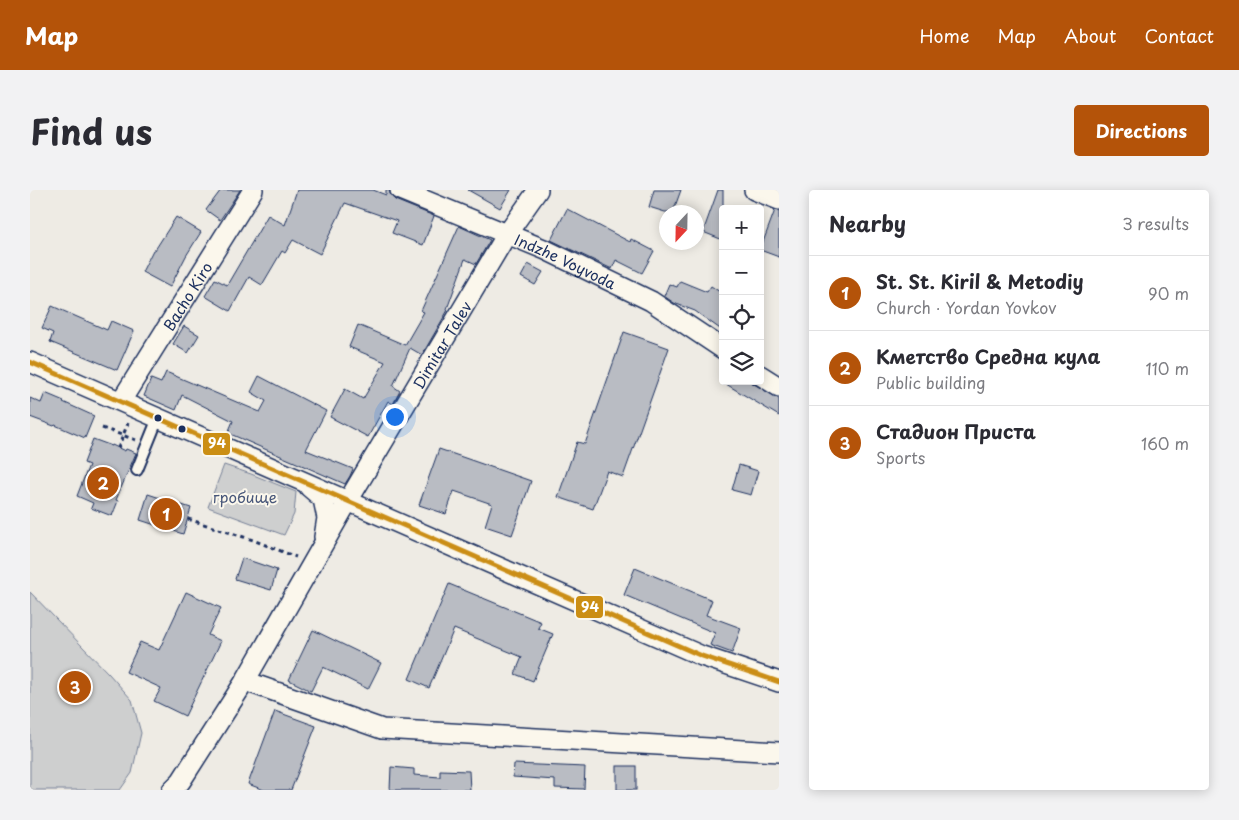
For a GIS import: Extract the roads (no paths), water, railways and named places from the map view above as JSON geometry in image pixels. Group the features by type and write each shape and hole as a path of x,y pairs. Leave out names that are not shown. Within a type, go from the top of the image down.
{"street":[{"name":"Bacho Kiro","path":"128,405 253,190"},
{"name":"Indzhe Voyvoda","path":"400,190 546,250 651,301 719,346"},
{"name":"Dimitar Talev","path":"172,790 181,781 245,681 348,501 507,234 538,190"},
{"path":"754,190 779,200"},
{"path":"30,362 702,656 779,682"},
{"path":"764,378 779,387"},
{"path":"304,482 323,499 327,518 322,546"},
{"path":"245,681 382,730 779,752"}],"lane":[{"path":"138,470 158,418"}],"place":[{"name":"Кметство Средна кула","path":"103,483"},
{"name":"St. St. Kiril & Metodiy","path":"166,514"},
{"name":"Стадион Приста","path":"75,687"}],"park label":[{"name":"гробище","path":"245,496"}]}
